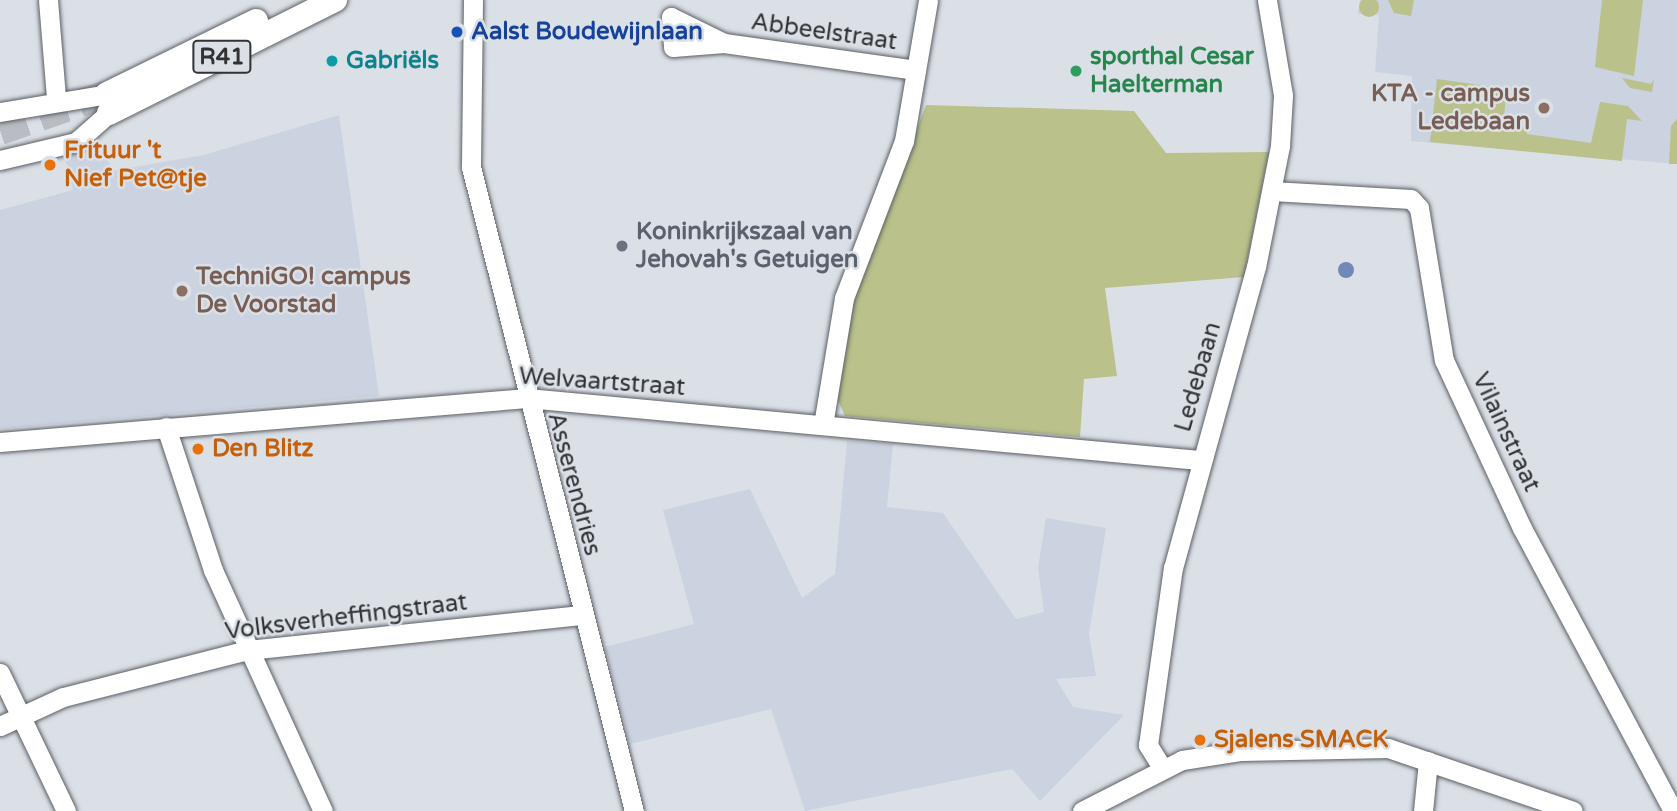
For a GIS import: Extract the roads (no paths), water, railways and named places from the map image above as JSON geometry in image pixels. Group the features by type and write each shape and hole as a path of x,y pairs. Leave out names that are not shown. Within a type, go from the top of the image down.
{"main road":[{"name":"R41","path":"108,103 297,0"},
{"name":"R41","path":"108,103 335,0"}],"street":[{"path":"48,0 56,97"},
{"name":"Asserendries","path":"473,0 471,167 527,398 634,811"},
{"path":"823,425 844,298 904,141 928,0"},
{"name":"Ledebaan","path":"1161,766 1147,745 1173,568 1199,460 1272,191 1283,117 1267,0"},
{"name":"Abbeelstraat","path":"724,43 916,71"},
{"name":"R41","path":"0,112 56,97 108,103"},
{"name":"R41","path":"0,160 76,142 108,103"},
{"name":"Vilainstraat","path":"1272,191 1411,199 1419,208 1444,360 1583,648 1672,797"},
{"name":"Welvaartstraat","path":"0,442 527,398 1199,460"},
{"path":"166,427 213,570 323,811"},
{"name":"Volksverheffingstraat","path":"0,726 63,696 248,650 583,615"},
{"path":"0,673 66,811"},
{"path":"1082,811 1103,805 1161,766 1241,751 1388,748 1573,811"},
{"path":"1423,811 1428,761"}],"water":[{"path":"1343,262 1349,262 1354,270 1352,276 1343,278 1338,273 1338,267"}],"tunnel":[{"path":"0,131 107,94"}],"place":[{"name":"Aalst Boudewijnlaan","path":"457,32"},
{"name":"Gabriëls","path":"332,61"},
{"name":"sporthal Cesar Haelterman","path":"1076,71"},
{"name":"KTA - campus Ledebaan","path":"1544,108"},
{"name":"Frituur 't Nief Pet@tje","path":"50,165"},
{"name":"Koninkrijkszaal van Jehovah's Getuigen","path":"622,246"},
{"name":"TechniGO! campus De Voorstad","path":"182,291"},
{"name":"Den Blitz","path":"198,449"},
{"name":"Sjalens SMACK","path":"1200,740"}]}
